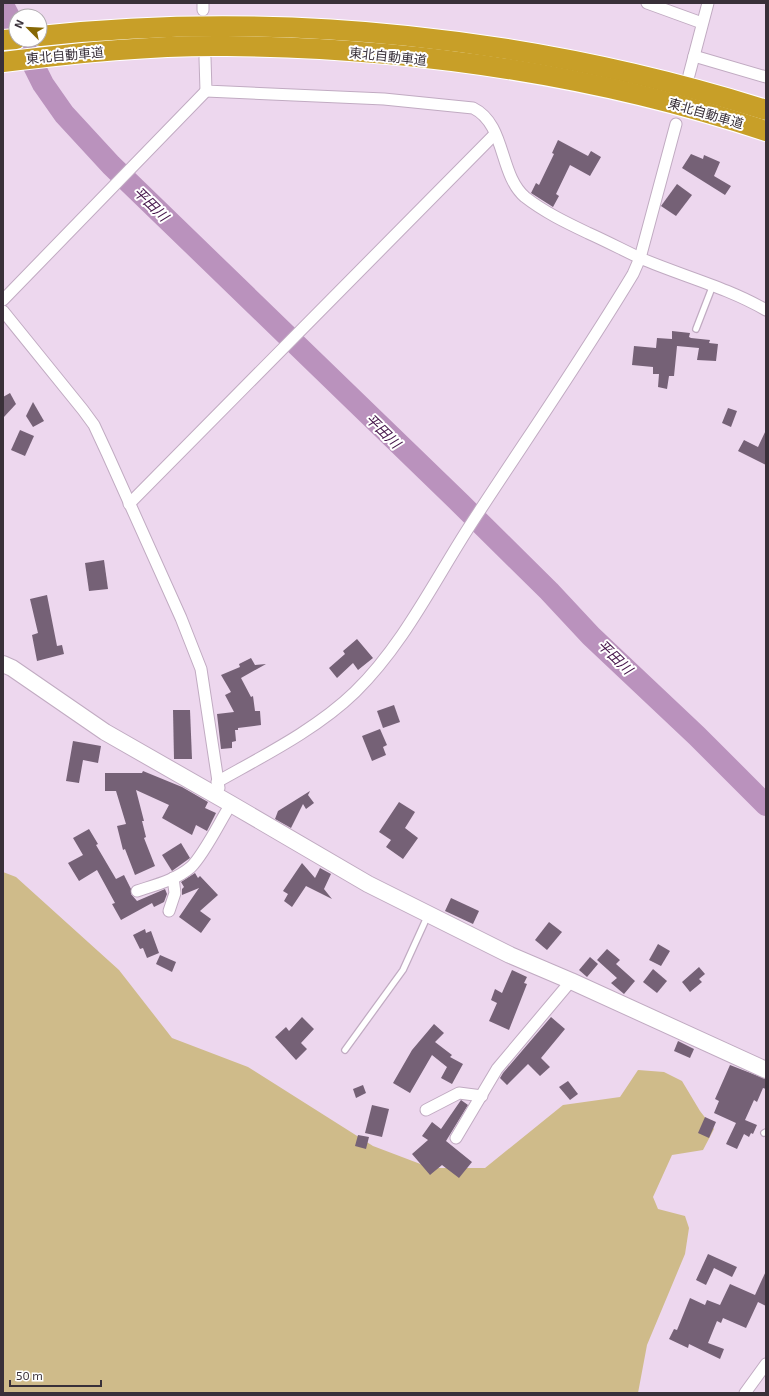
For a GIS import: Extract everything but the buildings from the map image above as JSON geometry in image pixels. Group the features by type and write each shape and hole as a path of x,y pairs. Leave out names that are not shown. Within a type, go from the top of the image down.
{"highway":[{"name":"東北自動車道","path":"49,35 127,28 228,26 347,31 442,40 538,55 633,74 728,98 766,110"},
{"name":"東北自動車道","path":"3,62 69,54 226,46 346,51 465,64 557,77 641,95 720,115 766,131"}],"street":[{"path":"647,3 702,23"},
{"path":"689,75 708,3"},
{"path":"694,56 766,77"},
{"path":"3,300 206,91 205,58"},
{"path":"206,91 384,99 473,108 483,113 495,134 516,186 524,196 554,216 640,258 714,285 766,310"},
{"path":"217,782 298,734 354,693 376,670 399,640 469,526 634,274 640,258 676,124"},
{"path":"129,504 495,134"},
{"path":"3,310 94,425 181,618 201,669 217,782 226,801"},
{"path":"3,664 12,668 105,732 368,884 510,955 571,981 766,1070"},
{"path":"137,891 173,878 191,867 201,853 226,801"},
{"path":"169,911 175,894 173,878"},
{"path":"456,1138 497,1069 571,981"},
{"path":"426,1110 459,1093 482,1096"},
{"path":"745,1393 766,1364"}],"lane":[{"path":"696,329 714,285"},
{"path":"345,1050 403,970 428,915"}],"shaded area":[{"path":"3,872 16,877 119,970 172,1038 248,1067 373,1146 431,1168 485,1168 563,1105 620,1097 638,1070 664,1072 682,1081 700,1111 714,1129 703,1150 672,1155 653,1197 658,1209 685,1216 689,1228 685,1254 647,1345 638,1393 3,1393"}],"waterway":[{"name":"平田川","path":"3,5 8,15"},
{"name":"平田川","path":"25,48 43,84 64,114 111,165 460,503 549,591 591,636 697,736 766,805"}]}
